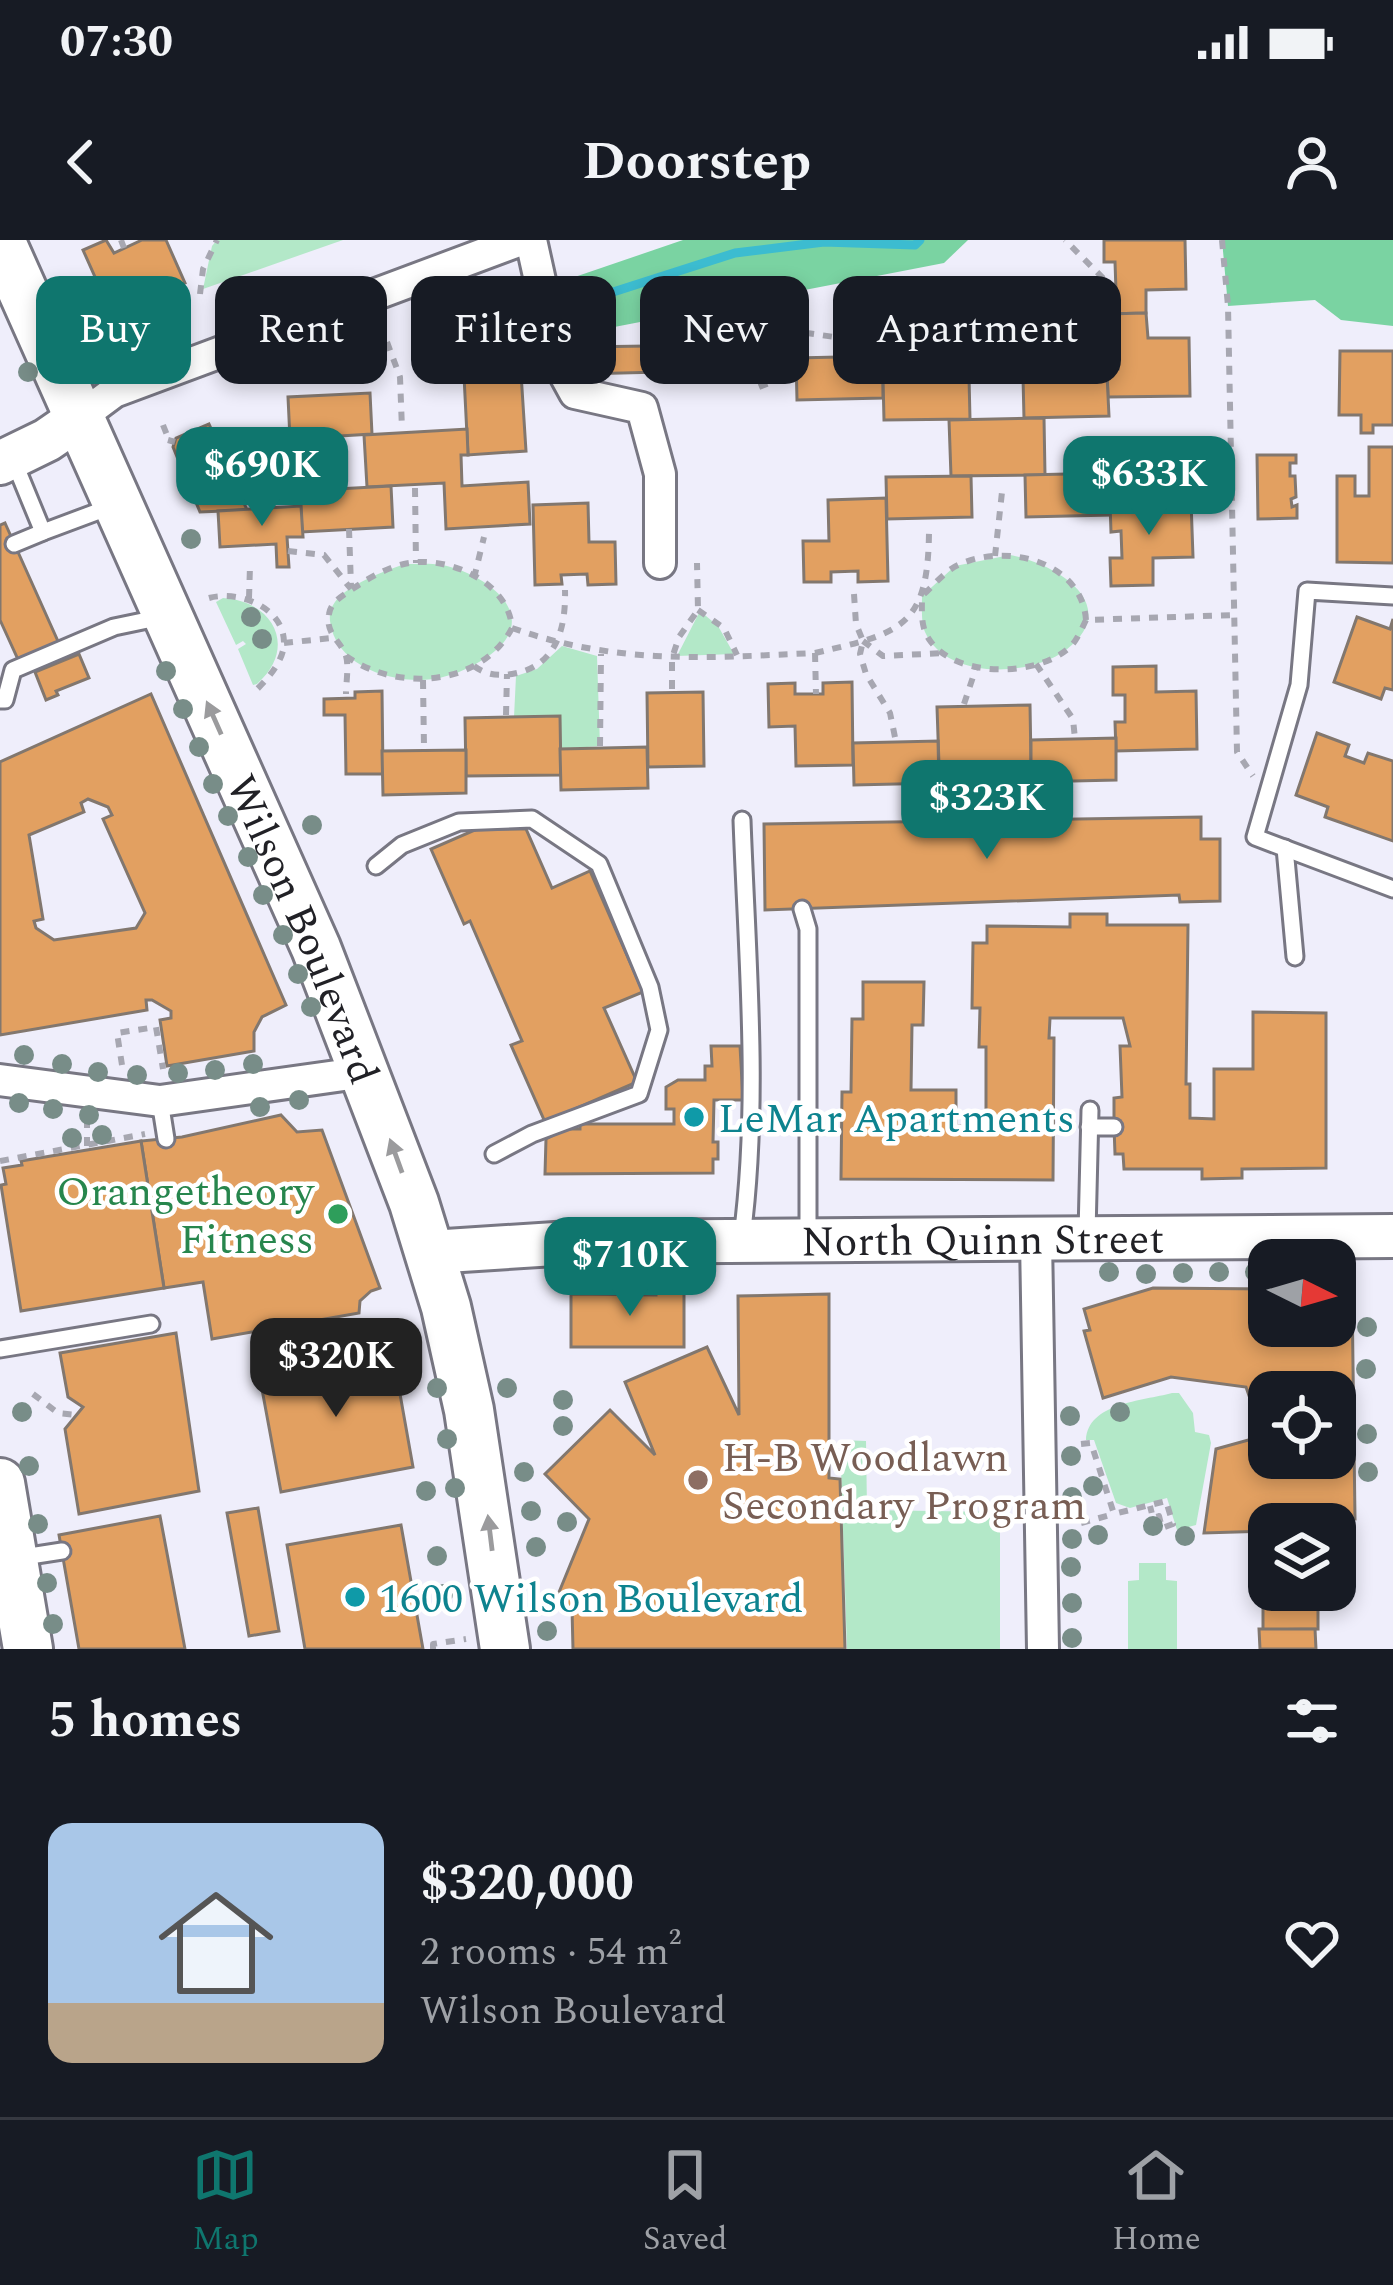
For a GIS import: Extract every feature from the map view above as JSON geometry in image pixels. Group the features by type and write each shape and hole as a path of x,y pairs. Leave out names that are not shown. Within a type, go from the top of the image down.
{"main road":[{"name":"Wilson Boulevard","path":"0,240 118,504 189,607 430,1252 473,1432 483,1644"},
{"path":"1,1497 28,1649"}],"street":[{"path":"6,461 114,392 521,240"},
{"path":"531,240 558,362 575,393 642,408 660,474 660,563"},
{"path":"0,1080 160,1124 365,1072"},
{"name":"North Quinn Street","path":"430,1252 527,1244 742,1240 1393,1235"},
{"path":"1036,1239 1043,1649"}],"lane":[{"path":"6,461 43,532"},
{"path":"14,544 118,504"},
{"path":"1393,596 1307,590 1299,686 1255,837 1393,890"},
{"path":"0,700 5,700 14,670 114,626 189,607"},
{"path":"376,866 402,845 459,822 532,819 599,864 650,987 659,1030 639,1094 532,1134 494,1154"},
{"path":"742,820 750,1036 742,1240"},
{"path":"1286,848 1295,957"},
{"path":"802,909 808,929 808,1240"},
{"path":"1087,1238 1090,1118 1114,1127"},
{"path":"0,1349 151,1324"},
{"path":"13,1558 62,1551"}],"path":[{"path":"200,294 203,269 217,240"},
{"path":"809,334 911,352 998,356 1024,344 1102,278 1065,240"},
{"path":"1222,240 1228,306 1237,752 1243,768 1268,791"},
{"path":"387,342 400,376 402,429"},
{"path":"759,387 766,384"},
{"path":"163,425 170,439"},
{"path":"416,488 416,563"},
{"path":"994,556 1002,492"},
{"path":"349,529 351,589"},
{"path":"512,628 601,653 672,658 815,653 863,641 903,624 918,609 922,596 956,566 994,556 1030,559 1064,574 1076,585 1087,620 1071,646 1036,664 1016,668 976,667 932,645 922,628 922,596 928,532"},
{"path":"474,578 484,537"},
{"path":"288,551 324,556 351,589"},
{"path":"416,563 444,565 495,587 507,602 512,628 498,649 475,666 423,680 386,675 346,656 332,638 329,613 338,598 390,569 416,563"},
{"path":"672,689 672,658 679,637 698,610 698,563"},
{"path":"249,599 250,566"},
{"path":"475,666 483,673 507,674 532,668 549,657 558,642 565,590"},
{"path":"854,594 856,624 863,641 883,656 944,653"},
{"path":"189,607 226,595 249,599 272,616 284,643 270,674 252,694"},
{"path":"698,610 724,628 737,657"},
{"path":"1087,620 1234,615"},
{"path":"284,643 332,638"},
{"path":"863,641 860,655 866,674 890,713 896,742"},
{"path":"600,746 601,653"},
{"path":"815,653 816,694"},
{"path":"346,656 346,694"},
{"path":"1036,664 1073,719 1075,739"},
{"path":"964,704 976,667"},
{"path":"506,715 507,674"},
{"path":"423,680 424,747"},
{"path":"123,1069 117,1033 156,1027 163,1070"},
{"path":"87,1121 87,1146"},
{"path":"0,1161 87,1146 160,1124"},
{"path":"33,1394 58,1413 77,1414"},
{"path":"1081,1444 1091,1443 1111,1515"},
{"path":"1084,1522 1166,1501 1173,1525 1162,1528 1150,1506"},
{"path":"434,1649 433,1644 483,1644"}],"green space":[{"path":"217,240 343,240 240,276 215,276 215,285 203,289"},
{"path":"683,240 968,240 944,263 877,276 833,276 833,285 809,289 809,276 640,276 640,322 616,327 616,276 578,276"},
{"path":"1222,240 1393,240 1393,326 1341,320 1315,300 1228,306"},
{"path":"1010,555 1046,567 1077,588 1088,617 1082,633 1066,650 1032,665 990,669 951,659 925,632 922,596 955,566"},
{"path":"405,564 442,565 490,586 510,611 512,625 505,640 474,665 431,679 392,677 351,658 334,636 333,605 354,586"},
{"path":"223,598 256,608 274,629 276,656 257,684 253,685 238,649 246,644 236,645 216,602"},
{"path":"700,611 718,626 734,654 677,656"},
{"path":"562,646 597,656 600,746 560,749 559,716 514,717 516,676 537,669"},
{"path":"1179,1393 1193,1413 1195,1432 1209,1435 1211,1443 1196,1525 1177,1530 1167,1498 1130,1508 1116,1503 1094,1440 1086,1440 1089,1428 1106,1411"},
{"path":"840,1440 866,1441 867,1510 1000,1512 1000,1649 847,1649"},
{"path":"1139,1563 1166,1563 1166,1580 1177,1581 1177,1649 1128,1649 1128,1581 1139,1580"}],"building":[{"path":"106,240 114,253 142,240 166,240 182,276 95,276 83,250"},
{"path":"1104,240 1185,240 1186,289 1146,290 1146,313 1121,314 1121,276 1115,276 1115,262 1104,262"},
{"path":"1146,313 1148,338 1189,338 1190,396 1108,397 1108,384 1121,384 1121,314"},
{"path":"640,346 640,373 616,373 616,347"},
{"path":"1340,351 1393,351 1393,425 1373,425 1373,433 1361,433 1361,415 1339,415"},
{"path":"833,357 833,384 883,384 883,398 797,400 797,384 809,384 809,358"},
{"path":"464,384 522,384 526,451 468,455"},
{"path":"883,384 969,384 970,419 884,420"},
{"path":"1023,384 1107,384 1109,416 1024,418"},
{"path":"370,393 372,434 290,439 288,397"},
{"path":"1044,418 1045,475 951,476 949,420"},
{"path":"209,424 219,446 180,464 173,447 176,438"},
{"path":"467,429 468,455 461,455 462,486 528,482 530,524 446,529 444,483 367,487 364,435"},
{"path":"219,446 247,510 200,512 180,464"},
{"path":"1369,447 1393,447 1393,563 1337,562 1337,476 1355,476 1355,496 1369,496"},
{"path":"1257,455 1296,455 1290,476 1295,476 1296,497 1291,499 1292,507 1297,505 1297,518 1258,519"},
{"path":"1109,473 1111,515 1026,517 1025,475"},
{"path":"971,476 972,517 887,519 886,477"},
{"path":"391,486 393,527 302,532 300,491"},
{"path":"886,498 888,581 858,582 858,571 831,572 831,582 804,582 803,541 829,541 828,500"},
{"path":"1191,501 1193,557 1153,558 1153,585 1111,586 1110,558 1122,558 1121,531 1111,532 1110,503"},
{"path":"588,503 589,542 615,542 616,584 588,585 587,574 561,575 562,584 535,585 533,505"},
{"path":"301,506 303,537 287,537 289,567 277,567 276,544 220,547 218,511"},
{"path":"5,523 61,648 21,666 0,620 0,525"},
{"path":"1357,617 1390,629 1393,619 1393,690 1385,688 1381,699 1334,682"},
{"path":"79,654 89,678 46,700 35,672"},
{"path":"1156,666 1156,692 1196,691 1197,749 1116,751 1115,722 1125,722 1125,695 1113,695 1113,667"},
{"path":"852,682 853,765 796,766 795,726 769,727 768,684 795,683 795,694 823,694 823,683"},
{"path":"382,691 383,774 346,774 345,715 324,715 324,699"},
{"path":"703,692 704,766 648,767 647,693"},
{"path":"151,694 286,1005 262,1017 254,1032 254,1051 167,1066 160,1020 171,1018 171,1011 152,1000 146,1000 147,1010 0,1035 0,762","holes":["88,799 108,807 112,815 103,819 145,913 136,928 54,940 36,928 34,921 43,919 29,835 84,812 81,803"]},
{"path":"1030,705 1031,762 939,765 937,707"},
{"path":"560,716 561,775 466,776 465,718"},
{"path":"1317,733 1349,745 1345,756 1364,763 1368,753 1393,761 1393,841 1325,817 1328,807 1296,795"},
{"path":"1116,738 1116,780 1031,782 1031,740"},
{"path":"938,741 939,783 854,785 853,743"},
{"path":"647,747 648,788 561,790 560,749"},
{"path":"466,750 466,793 383,795 382,751"},
{"path":"1201,817 1201,839 1220,839 1220,901 1180,902 1179,895 765,910 764,824"},
{"path":"477,829 526,829 552,888 590,871 643,992 604,1008 637,1082 545,1122 511,1045 522,1041 470,921 464,924 431,849"},
{"path":"1070,914 1107,914 1107,925 1188,925 1186,1084 1190,1084 1190,1118 1214,1119 1214,1069 1253,1069 1253,1012 1326,1013 1326,1168 1242,1169 1242,1178 1202,1179 1202,1169 1124,1169 1123,1154 1115,1154 1114,1127 1114,1098 1122,1097 1120,1046 1130,1046 1123,1018 1050,1018 1049,1038 1054,1038 1053,1180 841,1179 842,1092 851,1092 852,1019 863,1019 863,982 924,982 923,1025 912,1025 911,1090 956,1090 956,1126 986,1126 986,1047 979,1047 980,1008 972,1008 973,943 987,943 987,926 1070,927"},
{"name":"LeMar Apartments","path":"711,1046 740,1046 743,1100 714,1100 713,1142 718,1142 718,1159 713,1159 713,1173 545,1174 546,1139 565,1129 580,1129 580,1124 674,1124 674,1109 666,1109 666,1087 678,1080 705,1080 705,1066 712,1066"},
{"path":"281,1115 297,1132 322,1130 380,1288 360,1301 359,1313 212,1339 203,1282 164,1288 141,1141"},
{"path":"141,1141 164,1288 21,1311 1,1185 6,1184 3,1168"},
{"path":"656,1280 684,1280 684,1347 571,1347 571,1294 656,1295"},
{"path":"1153,1288 1248,1289 1248,1347 1353,1347 1353,1371 1248,1371 1248,1393 1246,1387 1171,1377 1103,1398 1084,1331 1090,1330 1084,1309"},
{"path":"829,1294 829,1478 840,1479 845,1649 573,1649 572,1608 555,1602 589,1519 545,1474 610,1410 655,1455 625,1382 707,1347 739,1415 738,1296"},
{"path":"176,1333 199,1491 79,1514 65,1429 83,1407 68,1397 60,1353"},
{"path":"392,1349 413,1467 281,1492 259,1373"},
{"path":"1248,1440 1248,1479 1354,1479 1355,1503 1248,1503 1248,1532 1204,1533 1216,1449"},
{"path":"258,1508 279,1631 249,1636 227,1513"},
{"path":"160,1516 185,1649 79,1649 59,1535"},
{"name":"1600 Wilson Boulevard","path":"401,1525 423,1649 305,1649 287,1545"},
{"path":"1263,1611 1318,1611 1318,1629 1263,1630"},
{"path":"1259,1629 1315,1629 1316,1649 1260,1649"}],"waterway":[{"path":"616,291 735,253 824,242 915,245 920,240"}],"place":[{"name":"LeMar Apartments","path":"694,1117"},
{"name":"Orangetheory Fitness","path":"338,1214"},
{"name":"H-B Woodlawn Secondary Program","path":"698,1480"},
{"name":"1600 Wilson Boulevard","path":"355,1597"}]}
